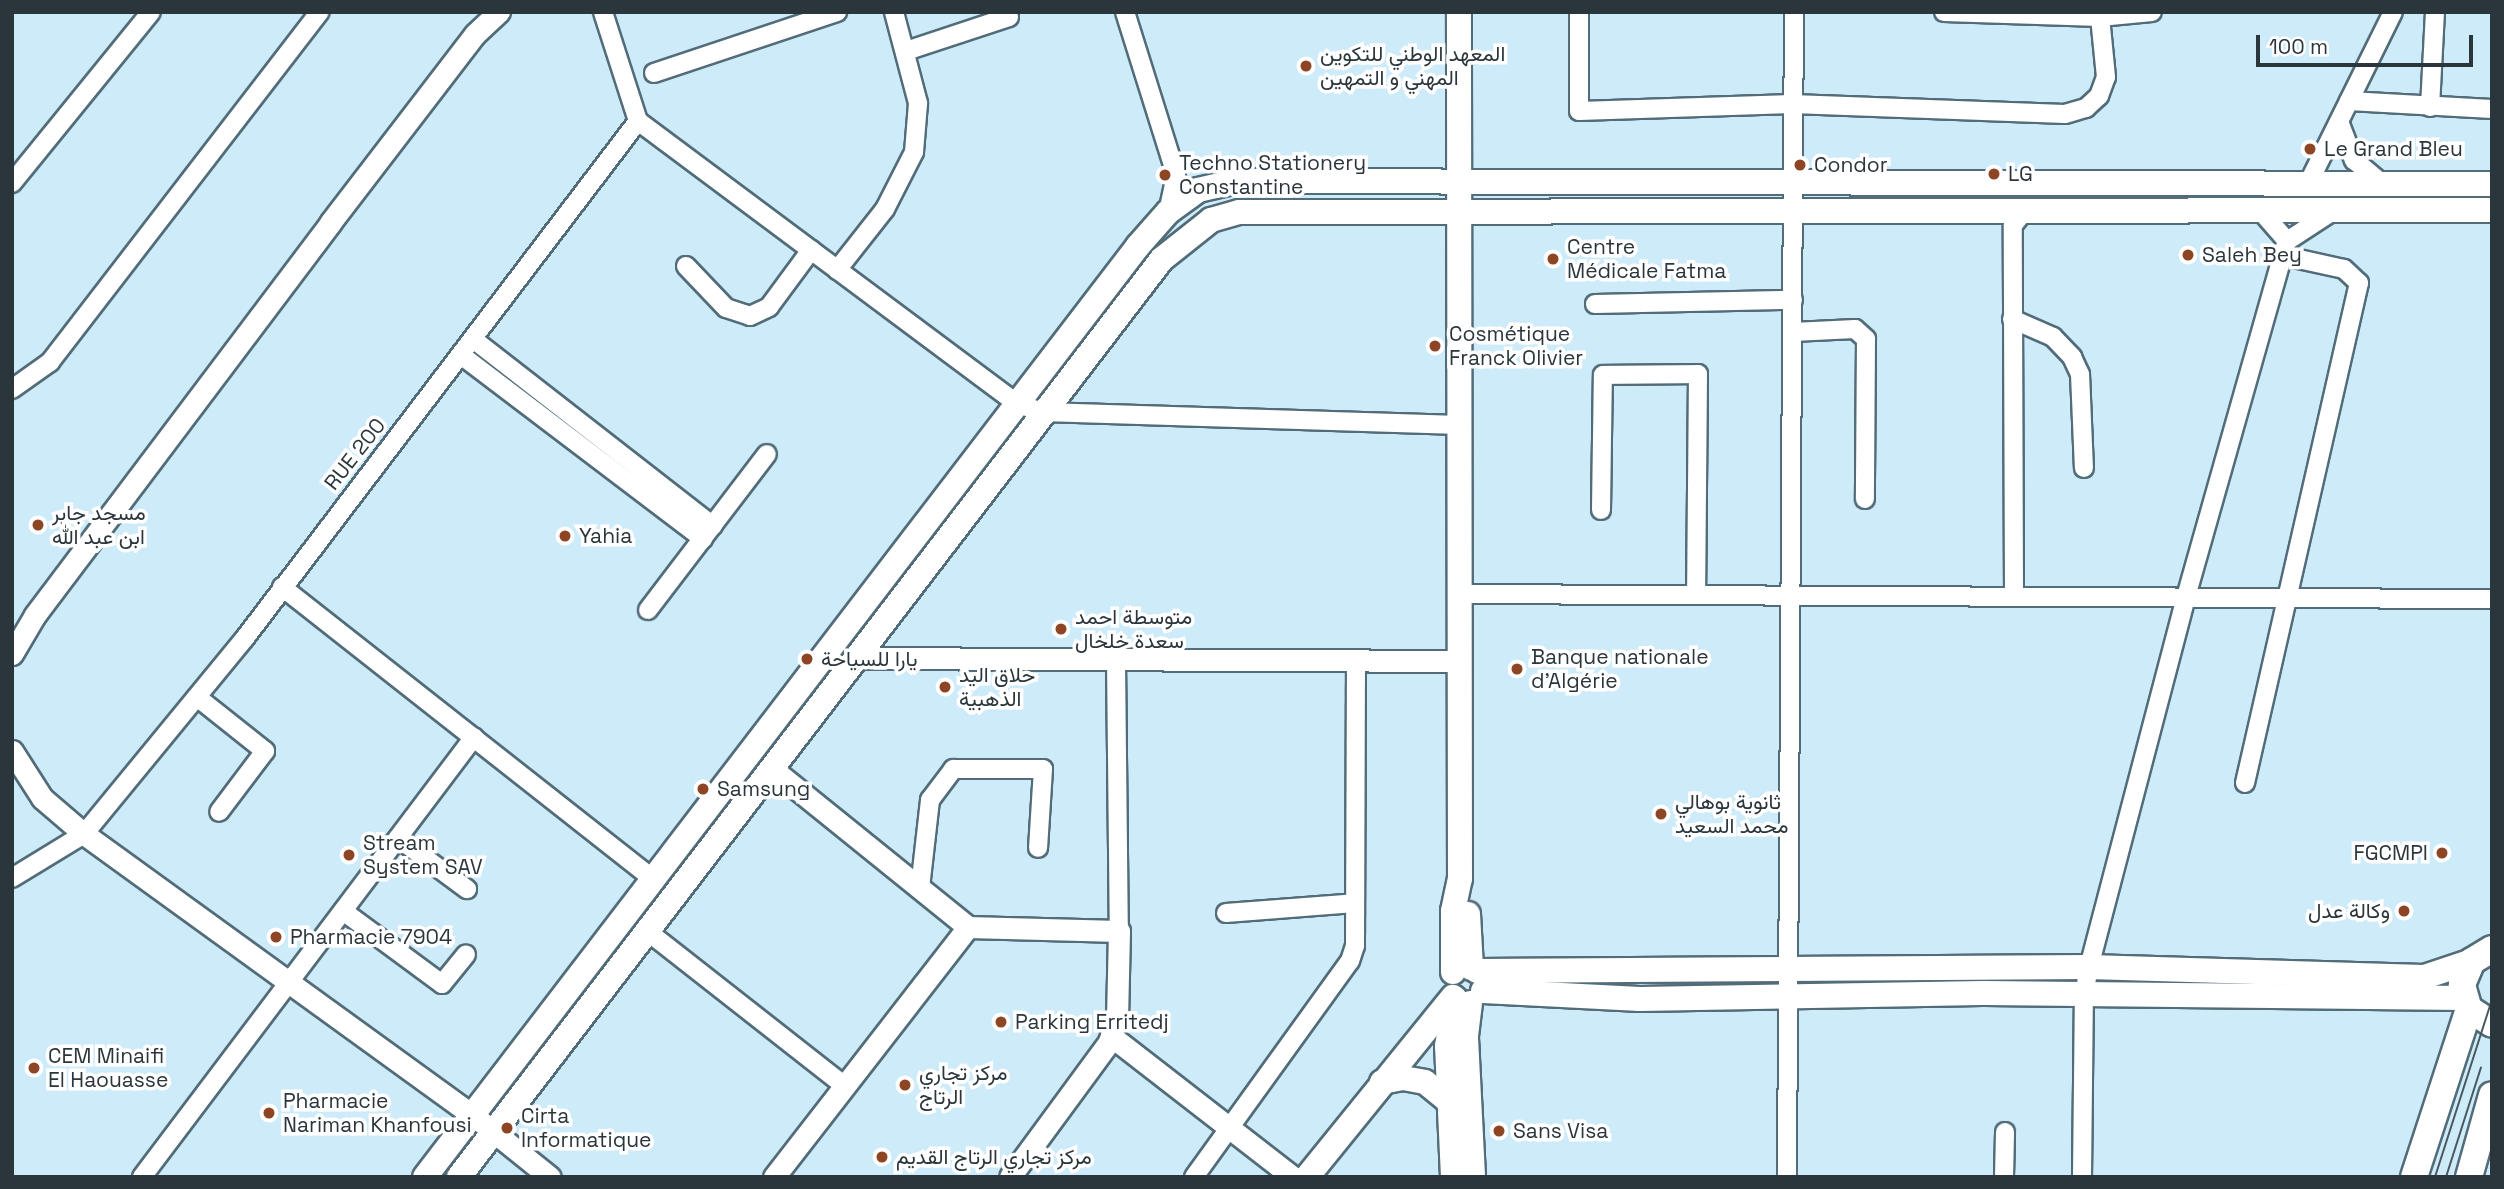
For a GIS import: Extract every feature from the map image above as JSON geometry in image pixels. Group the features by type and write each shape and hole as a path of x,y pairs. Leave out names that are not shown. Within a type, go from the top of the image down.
{"main road":[{"path":"1459,12 1460,879 1453,911 1466,986 1466,1038 1474,1177"},
{"path":"425,1177 1017,404 1168,212 1198,190 1236,181 2492,184"},
{"path":"459,1177 1162,259 1211,220 1239,212 1792,211 2011,215 2260,210 2330,213 2492,210"},
{"path":"1307,1177 1382,1082 1466,986 1786,970 2089,967 2424,977 2484,950"},
{"path":"2414,1177 2466,1003 2462,985 2484,950"},
{"path":"1466,986 1640,999 2084,995 2466,1003 2492,1024"},
{"path":"1453,1177 1447,1038 1466,986"},
{"path":"1382,1082 1414,1079 1434,1087 1450,1102"},
{"path":"2469,1177 2492,1095"}],"street":[{"path":"12,183 151,12"},
{"path":"12,389 50,362 320,12"},
{"path":"12,654 35,615 338,213 475,34 499,12"},
{"path":"603,12 638,121 1017,404 1044,412 1460,425"},
{"path":"654,73 837,12"},
{"path":"837,270 896,192 914,152 918,103 894,12"},
{"path":"906,51 1009,17 1007,12"},
{"path":"1125,12 1176,175 1168,212"},
{"path":"1579,12 1579,111 1792,104 2065,114 2086,108 2099,96 2106,77 2100,17"},
{"path":"1787,1177 1786,970 1794,12"},
{"path":"1944,12 2100,17 2152,12"},
{"path":"2308,184 2340,124 2393,12"},
{"path":"2430,107 2435,12"},
{"path":"2349,101 2492,109"},
{"name":"RUE 200","path":"12,878 84,834 282,587 638,121"},
{"path":"2340,124 2354,160 2383,184"},
{"path":"1176,175 1211,187"},
{"path":"2245,783 2359,283 2344,269 2286,248 2260,210"},
{"path":"2082,1177 2084,995 2089,967 2186,597 2286,248 2330,213"},
{"path":"2011,215 2014,594"},
{"path":"686,266 726,308 750,316 769,307 811,250"},
{"path":"1595,304 1793,300"},
{"path":"2012,319 2043,331 2072,357 2080,374 2084,468"},
{"path":"1793,332 1855,329 1866,339 1865,499"},
{"path":"473,339 708,532"},
{"path":"461,355 708,532"},
{"path":"1601,510 1603,375 1698,374 1696,593"},
{"path":"648,610 768,454"},
{"path":"282,587 655,880"},
{"path":"1458,594 2014,594 2492,599"},
{"path":"855,658 1459,661"},
{"path":"1010,1177 1102,1055 1117,1017 1119,931 1116,660"},
{"path":"1194,1177 1350,961 1355,903 1356,662"},
{"path":"197,696 265,751 219,812"},
{"path":"142,1177 474,737"},
{"path":"12,751 42,798 84,834 474,1116 550,1177"},
{"path":"771,768 968,927 1119,931"},
{"path":"920,888 930,800 953,769 1044,769 1038,848"},
{"path":"398,838 467,889"},
{"path":"1226,913 1355,903"},
{"path":"343,911 442,984 466,954"},
{"path":"774,1177 968,927"},
{"path":"647,930 845,1086"},
{"path":"1111,1036 1293,1177"},
{"path":"2004,1177 2005,1132"}],"tram line":[{"path":"2435,1177 2492,999"},
{"path":"2446,1177 2481,1067"}],"place":[{"name":"المعهد الوطني للتكوين المهني و التمهين","path":"1306,66"},
{"name":"Le Grand Bleu","path":"2310,149"},
{"name":"Condor","path":"1800,165"},
{"name":"LG","path":"1994,174"},
{"name":"Techno Stationery Constantine","path":"1165,175"},
{"name":"Saleh Bey","path":"2188,255"},
{"name":"Centre Médicale Fatma","path":"1553,259"},
{"name":"Cosmétique Franck Olivier","path":"1435,346"},
{"name":"مسجد جابر ابن عبد الله","path":"38,525"},
{"name":"Yahia","path":"565,536"},
{"name":"متوسطة احمد سعدة خلخال","path":"1061,629"},
{"name":"يارا للسياحة","path":"807,659"},
{"name":"Banque nationale d'Algérie","path":"1517,669"},
{"name":"حلاق اليد الذهبية","path":"945,687"},
{"name":"Samsung","path":"703,789"},
{"name":"ثانوية بوهالي محمد السعيد","path":"1661,814"},
{"name":"FGCMPI","path":"2442,853"},
{"name":"Stream System SAV","path":"349,855"},
{"name":"وكالة عدل","path":"2404,911"},
{"name":"Pharmacie 7904","path":"276,937"},
{"name":"Parking Erritedj","path":"1001,1022"},
{"name":"CEM Minaifi El Haouasse","path":"34,1068"},
{"name":"مركز تجاري الرتاج","path":"905,1085"},
{"name":"Pharmacie Nariman Khanfousi","path":"269,1113"},
{"name":"Cirta Informatique","path":"507,1128"},
{"name":"Sans Visa","path":"1499,1131"},
{"name":"مركز تجاري الرتاج القديم","path":"882,1157"}]}
